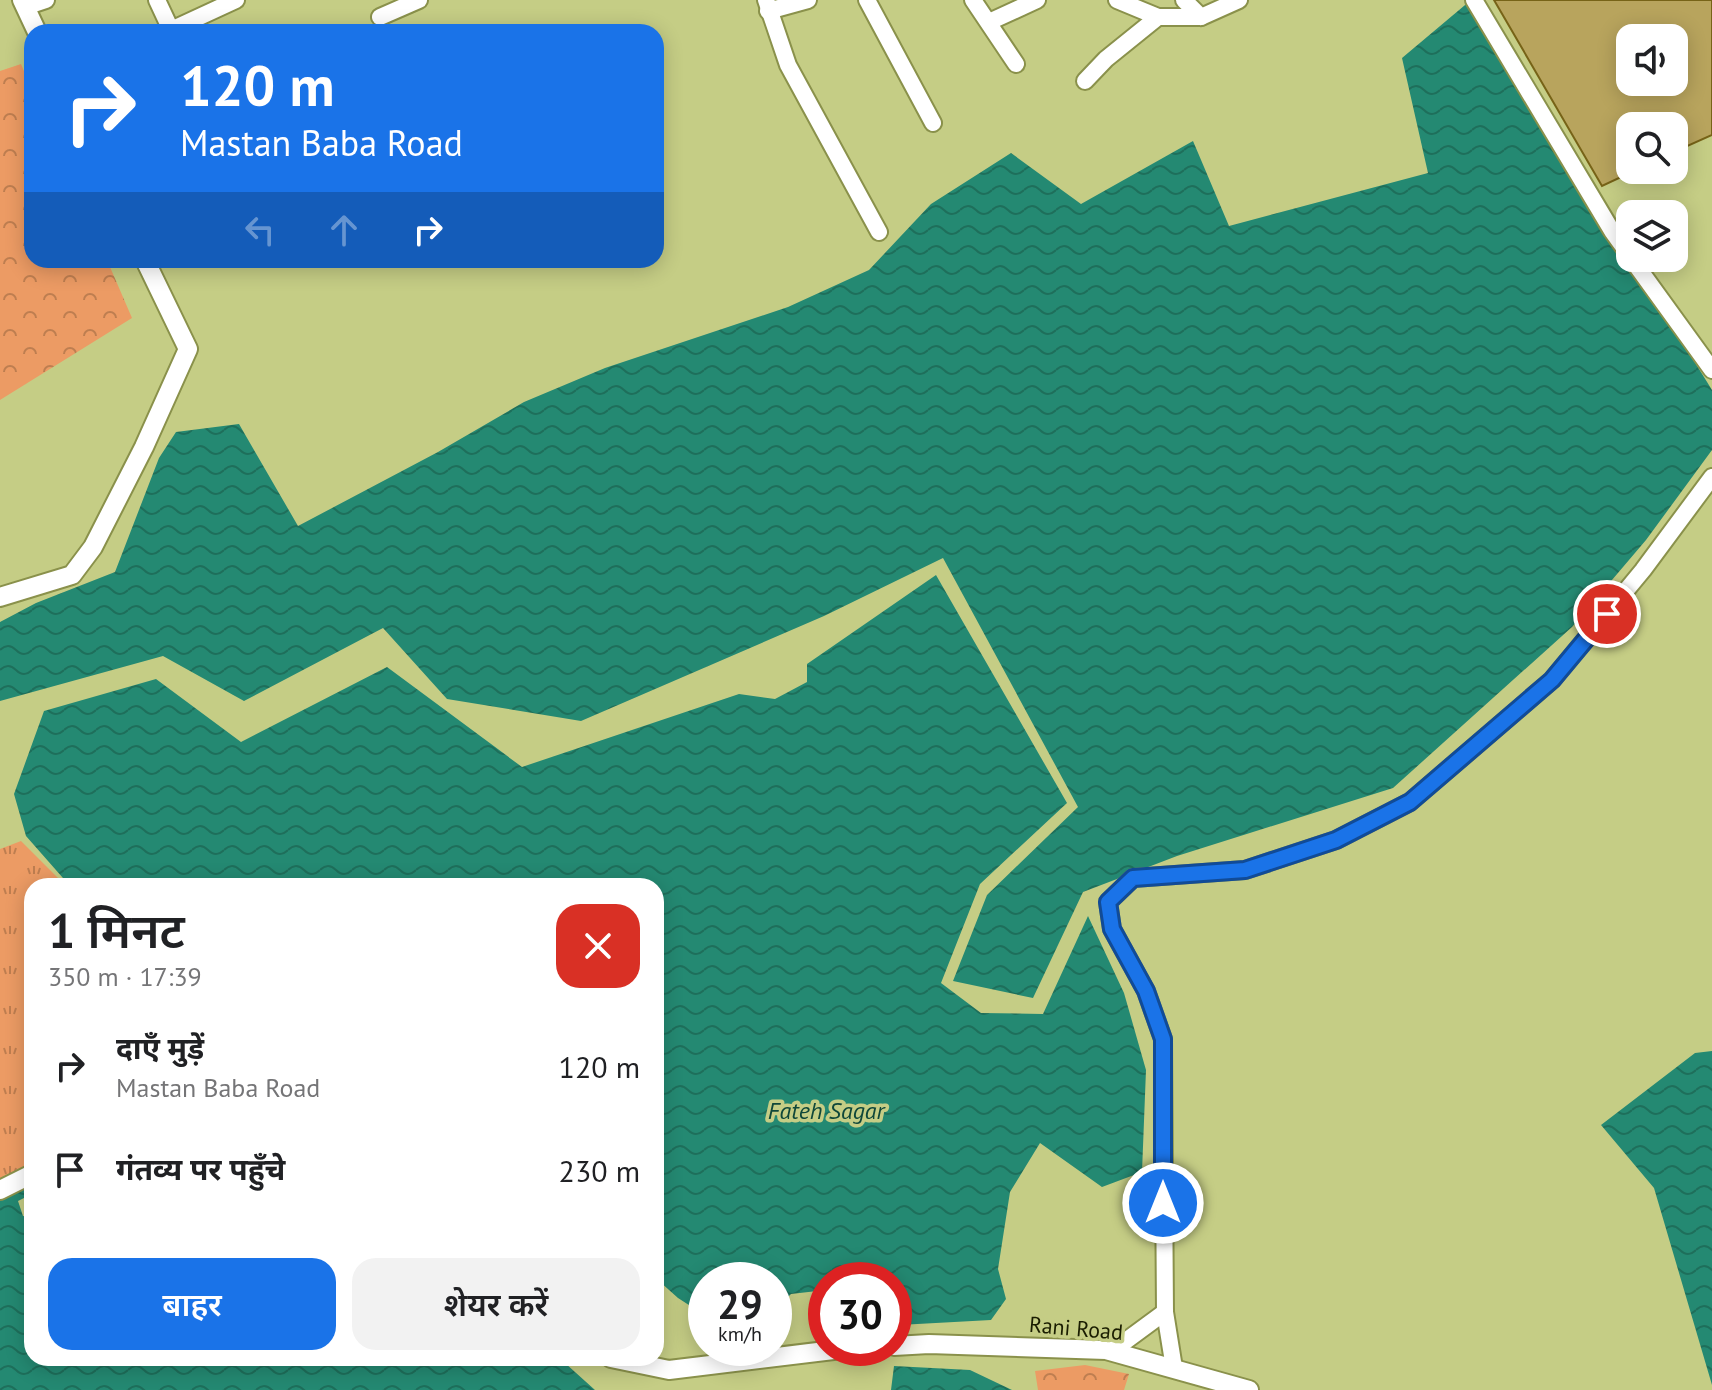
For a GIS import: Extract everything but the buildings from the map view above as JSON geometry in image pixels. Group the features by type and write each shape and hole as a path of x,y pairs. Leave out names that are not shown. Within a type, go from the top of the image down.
{"street":[{"path":"33,24 23,4 46,0"},
{"path":"157,0 168,24"},
{"path":"184,24 236,0"},
{"path":"380,17 419,0"},
{"path":"808,0 767,5 788,65 879,232"},
{"path":"867,0 933,123"},
{"path":"973,0 1016,64"},
{"path":"989,22 1037,0"},
{"path":"1117,0 1158,17 1201,17 1239,0"},
{"path":"1184,0 1201,17"},
{"path":"1474,0 1616,236"},
{"path":"1085,81 1106,59 1158,17"},
{"path":"0,597 72,575 101,533 144,447 188,349 149,268"},
{"path":"1642,272 1712,370"},
{"path":"1174,1368 1165,1312 1163,1039 1146,991 1112,929 1108,902 1133,878 1245,870 1336,840 1410,802 1552,680 1643,570 1712,477"},
{"path":"0,1190 24,1179"},
{"path":"1112,1351 1165,1312"},
{"name":"Rani Road","path":"912,1345 1112,1351 1249,1390"},
{"path":"650,1366 669,1370 808,1353"}],"green space":[{"path":"21,64 24,71 24,268 110,268 132,318 0,400 0,71"},
{"path":"21,841 58,878 24,878 24,1168 0,1180 0,849"},
{"path":"1085,1365 1129,1374 1124,1390 1038,1390 1035,1371"}],"water":[{"path":"1471,0 1616,235 1616,272 1639,272 1712,390 1712,450 1646,540 1572,627 1393,788 1177,856 1083,892 1033,998 953,981 987,895 1078,807 943,558 824,616 581,721 447,699 383,628 244,701 163,656 0,701 0,622 36,603 115,572 159,458 176,432 239,424 298,526 438,452 524,402 605,368 788,307 869,270 931,204 1011,153 1081,204 1193,141 1229,226 1428,173 1402,58"},
{"name":"Fateh Sagar","path":"936,575 1067,803 980,884 941,983 981,1013 1043,1014 1088,916 1124,993 1146,1070 1142,1172 1102,1187 1040,1143 1010,1192 998,1269 1006,1299 991,1320 912,1324 912,1262 808,1262 808,1292 792,1294 792,1262 688,1262 688,1304 664,1285 664,878 63,878 26,836 14,794 44,711 156,679 241,742 387,667 522,767 739,694 775,699 807,682 807,664"},
{"path":"1712,1051 1712,1385 1654,1188 1601,1125 1695,1053"},
{"path":"24,1186 24,1198 18,1201 24,1216 24,1366 568,1366 595,1390 0,1390 0,1200"},
{"path":"894,1366 970,1370 1012,1390 891,1390"}],"route":[{"path":"1163,1203 1163,1039 1146,991 1112,929 1108,902 1133,878 1245,870 1336,840 1410,802 1552,680 1607,614"}]}
